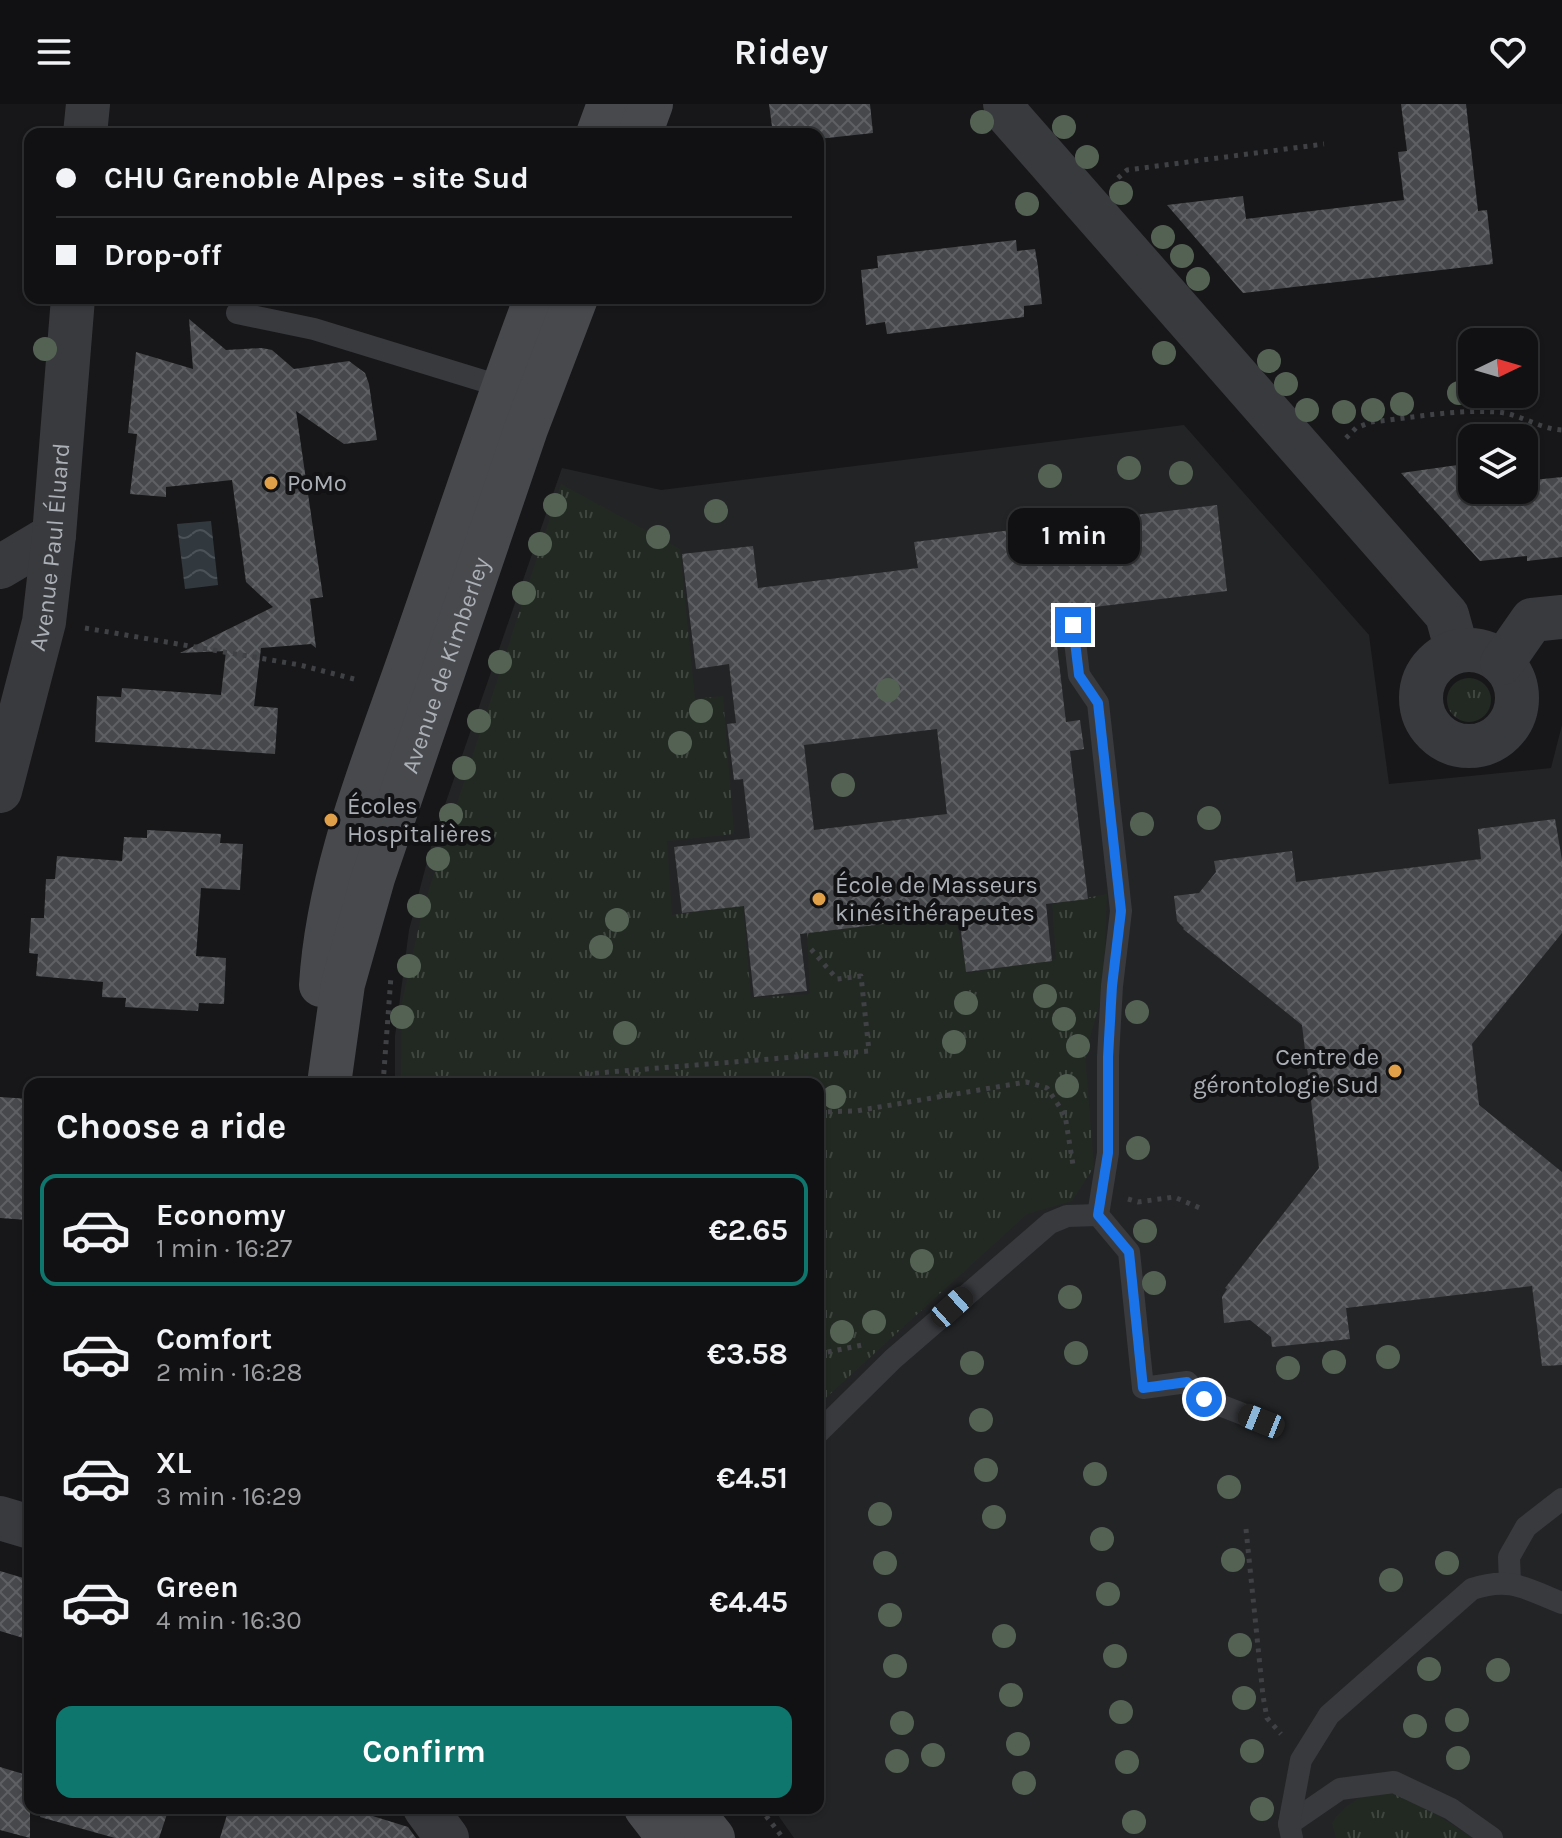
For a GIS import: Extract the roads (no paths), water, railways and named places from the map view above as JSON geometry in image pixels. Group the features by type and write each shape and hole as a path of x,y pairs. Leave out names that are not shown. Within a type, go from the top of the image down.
{"main road":[{"path":"600,128 609,104"},
{"path":"642,128 651,104"},
{"name":"Avenue de Kimberley","path":"327,1078 320,995 323,949 335,883 395,700 534,304"},
{"name":"Avenue de Kimberley","path":"328,1078 343,984 373,878 526,429 574,304"},
{"path":"651,1814 669,1838"},
{"path":"694,1814 713,1838"}],"street":[{"path":"86,128 88,104"},
{"path":"1005,104 1009,116 1447,615 1457,651"},
{"name":"Avenue Paul Éluard","path":"0,791 44,622 73,304"},
{"path":"0,567 54,535"},
{"path":"1502,663 1532,620 1562,617"},
{"path":"1474,650 1489,654 1502,663 1512,676 1517,691 1516,707 1501,735 1487,743 1472,746 1456,745 1441,738 1430,727 1420,697 1431,668 1443,657 1457,651 1474,650"},
{"path":"0,1518 24,1525"},
{"path":"429,1814 447,1838"}],"lane":[{"path":"237,313 314,329 503,387"},
{"path":"1073,625 1079,675 1098,703 1121,911 1108,1057 1108,1153 1098,1215 1129,1252 1143,1388 1187,1382 1204,1399 1261,1421"},
{"path":"824,1427 893,1359 1050,1223 1067,1216 1098,1215"},
{"path":"1510,1583 1509,1557 1526,1527 1562,1499"},
{"path":"1290,1831 1301,1760 1329,1715 1472,1589 1492,1582 1510,1583 1562,1603"},
{"path":"1290,1831 1340,1789 1394,1782 1451,1809 1492,1838"}],"water":[{"path":"211,521 218,585 185,589 177,524"}],"place":[{"name":"PoMo","path":"271,483"},
{"name":"Écoles Hospitalières","path":"331,820"},
{"name":"École de Masseurs kinésithérapeutes","path":"819,899"},
{"name":"Centre de gérontologie Sud","path":"1395,1071"}]}
